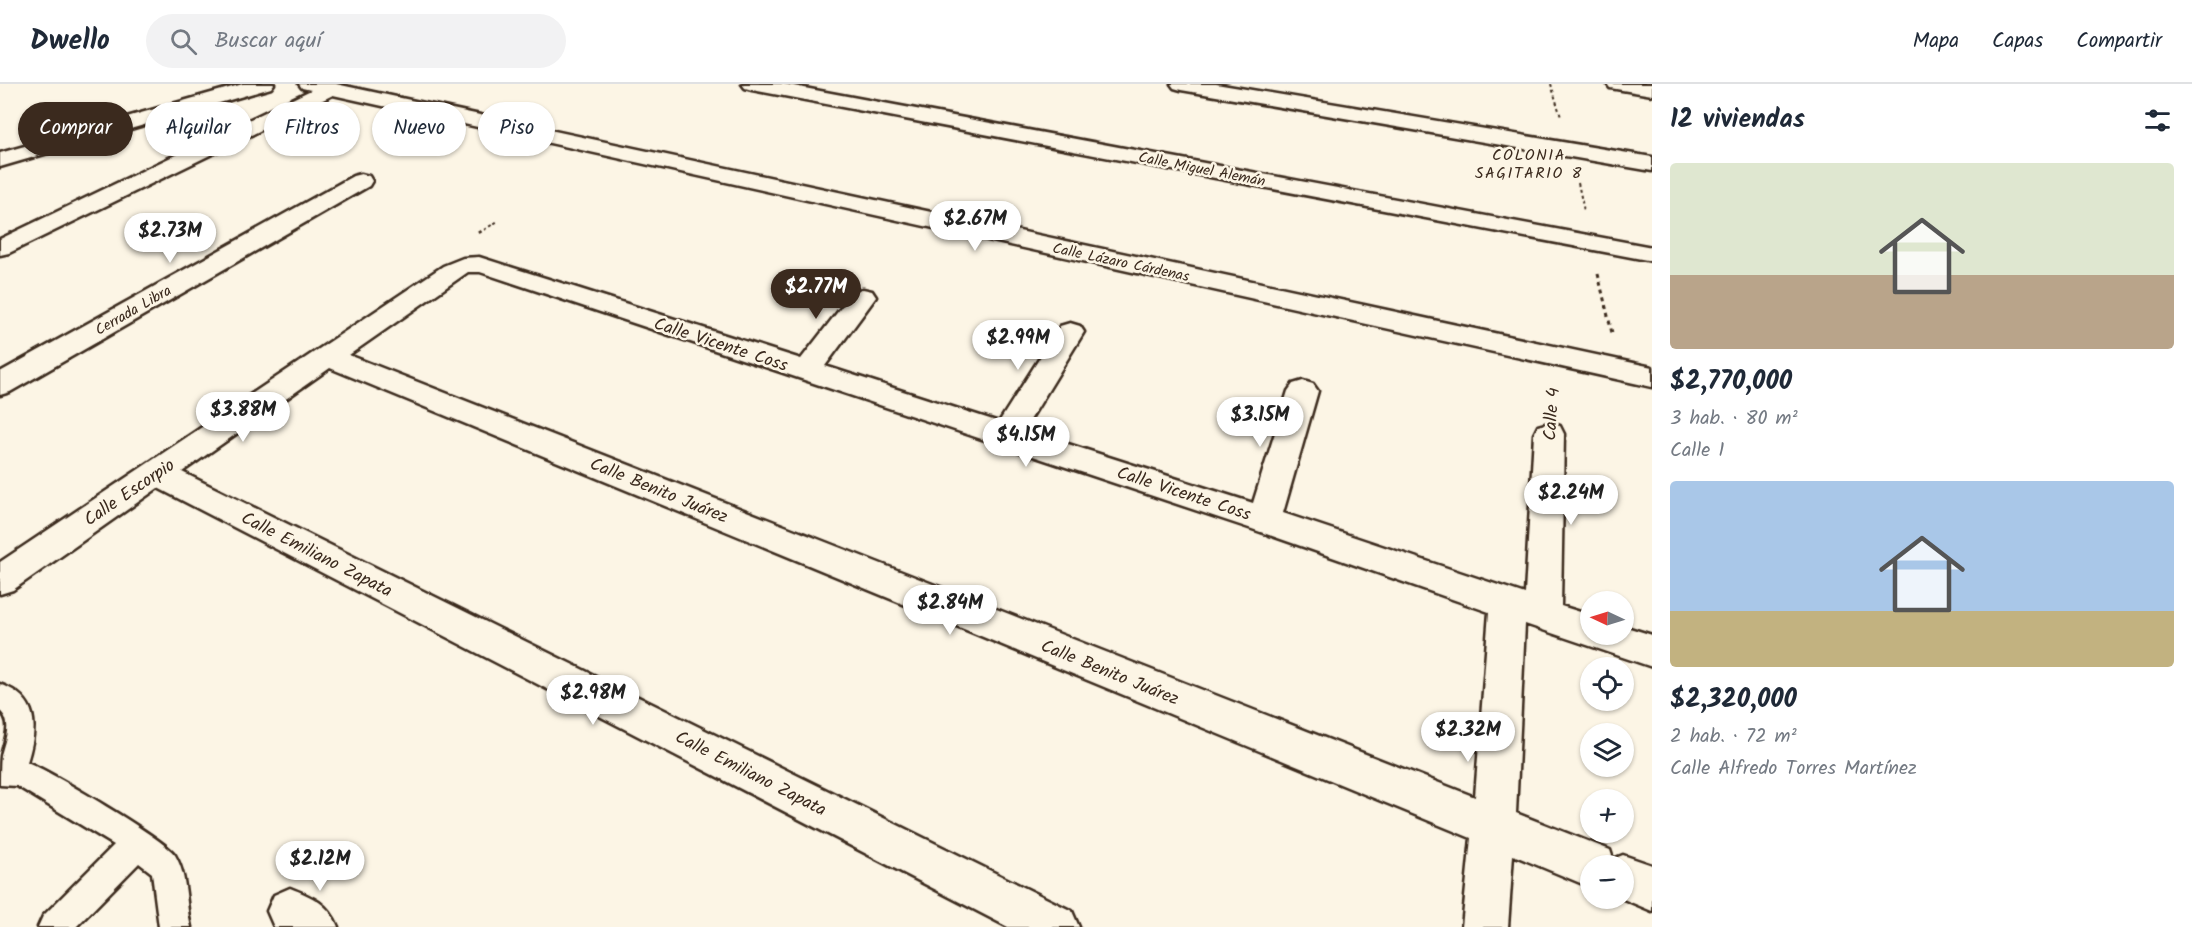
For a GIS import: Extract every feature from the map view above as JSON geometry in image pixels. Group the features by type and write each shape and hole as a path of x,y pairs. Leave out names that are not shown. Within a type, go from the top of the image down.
{"street":[{"path":"0,160 264,84"},
{"name":"Calle Miguel Alemán","path":"752,84 1652,254"},
{"path":"1181,84 1652,164"},
{"path":"1617,84 1652,89"},
{"path":"0,248 319,87"},
{"name":"Calle Lázaro Cárdenas","path":"319,87 1652,378"},
{"name":"Cerrada Libra","path":"0,385 361,181"},
{"name":"Calle Escorpio","path":"0,580 452,270 467,264"},
{"name":"Calle Vicente Coss","path":"467,264 483,265 806,372 1006,435 1580,628"},
{"path":"806,372 863,297"},
{"path":"1006,435 1070,332"},
{"name":"Calle Benito Juárez","path":"326,356 1580,860"},
{"path":"1264,520 1303,391"},
{"name":"Calle 4","path":"1485,927 1494,826 1549,434"},
{"name":"Calle Emiliano Zapata","path":"156,473 1056,927"},
{"path":"1634,645 1652,651"},
{"path":"1634,881 1652,888"}],"lane":[{"path":"0,696 16,709 21,723 20,739 5,772 22,773 138,843 164,864 170,883 171,910 175,927"},
{"path":"54,927 138,843"}],"district":[{"name":"COLONIA SAGITARIO 8","path":"1529,163"}]}
